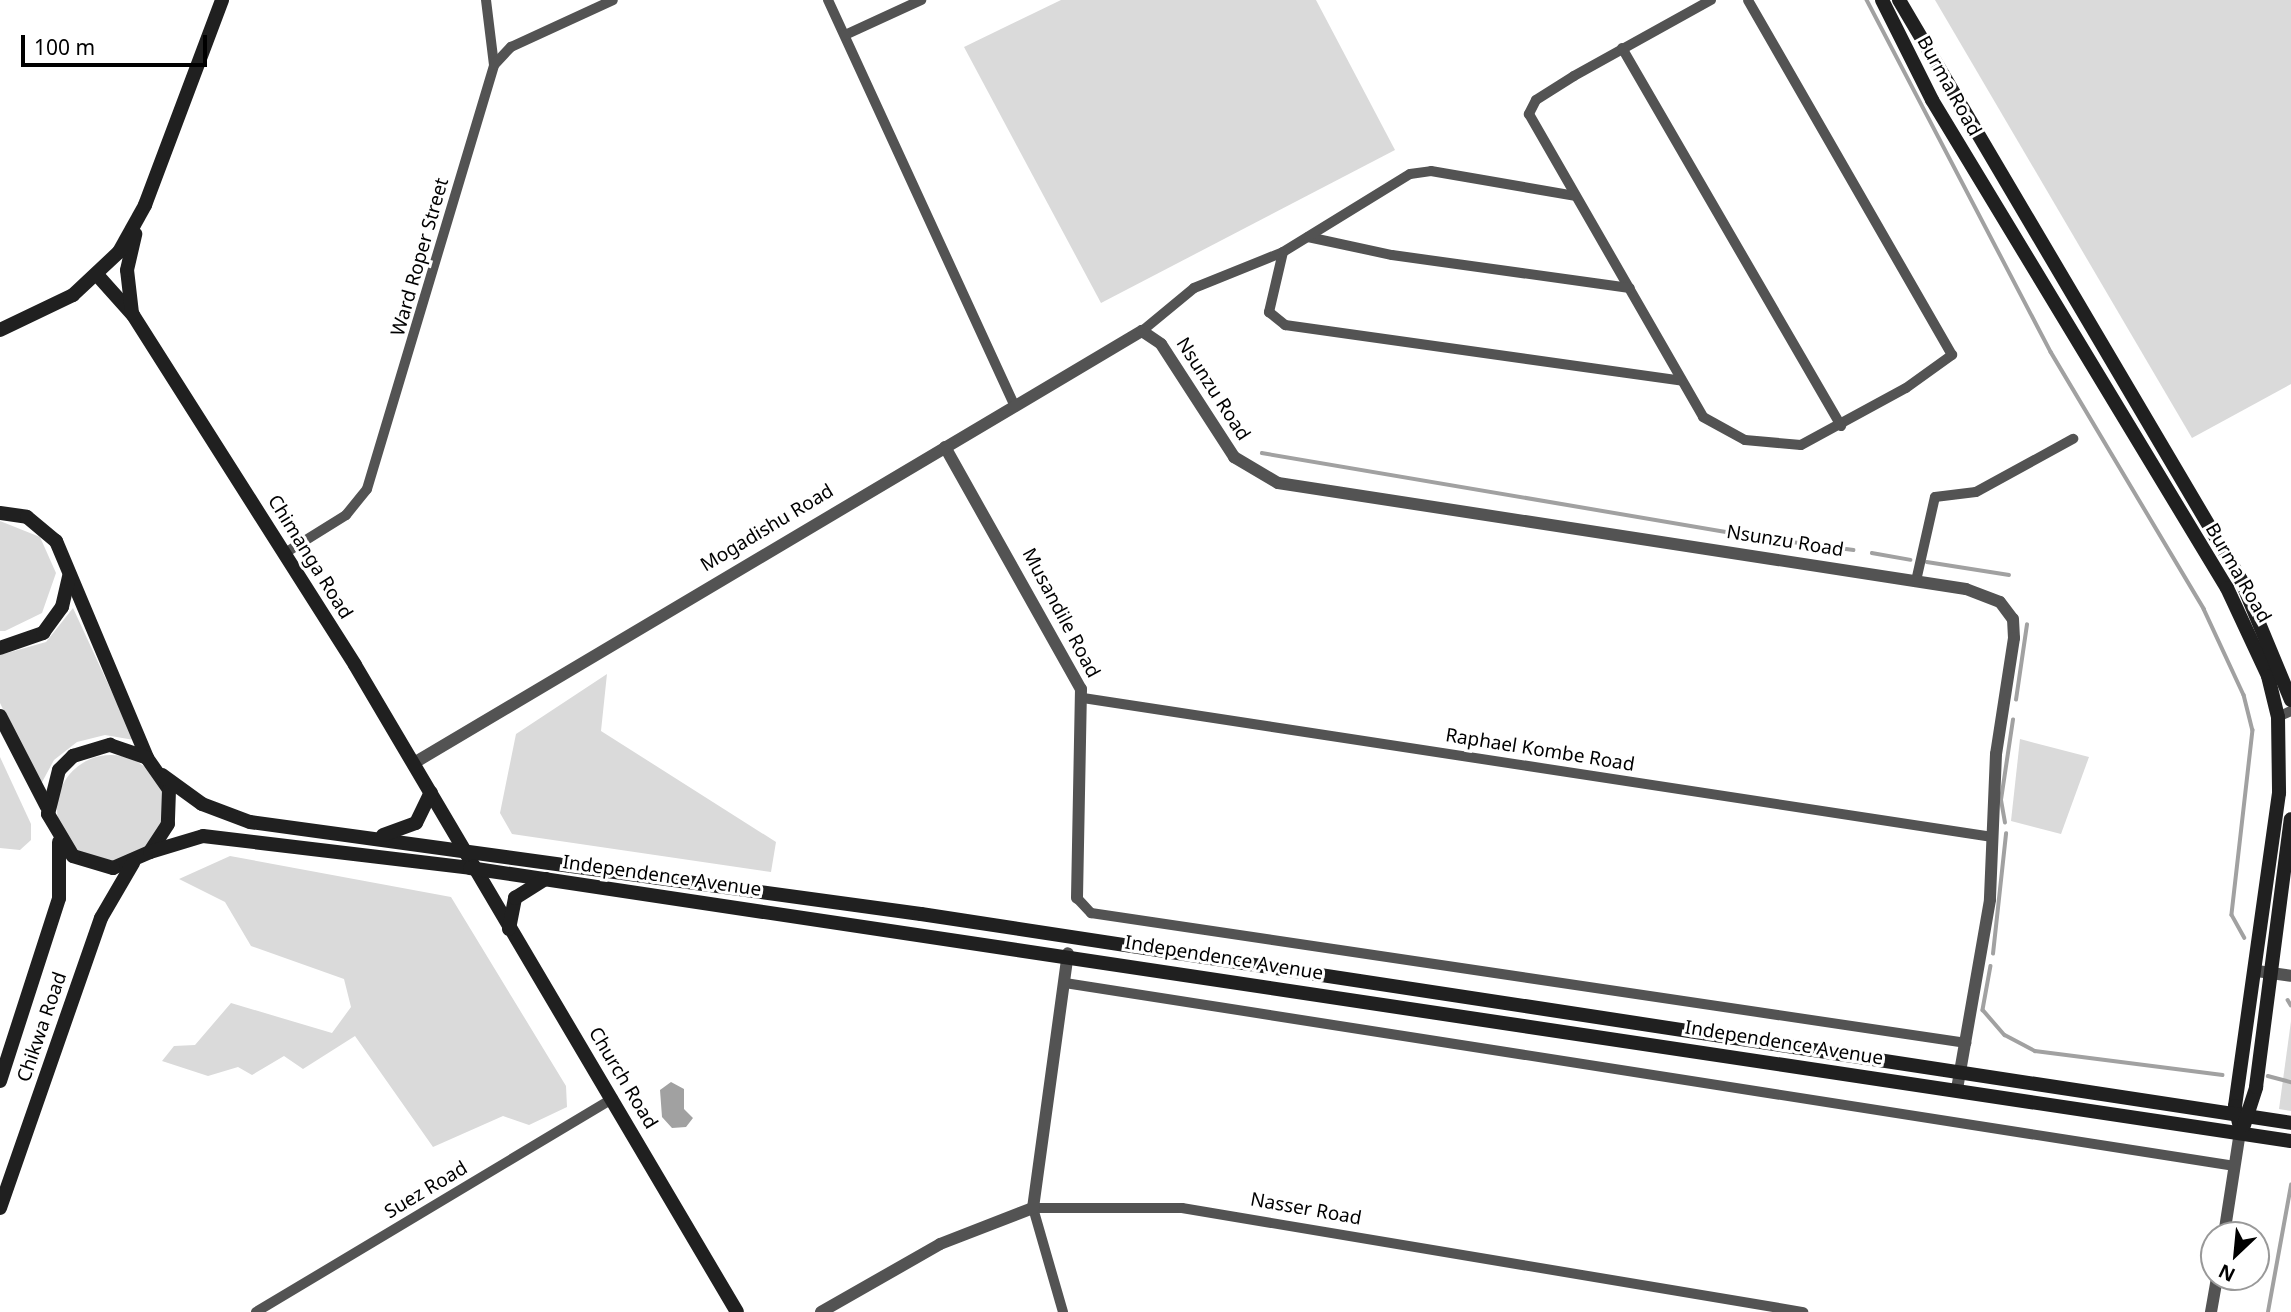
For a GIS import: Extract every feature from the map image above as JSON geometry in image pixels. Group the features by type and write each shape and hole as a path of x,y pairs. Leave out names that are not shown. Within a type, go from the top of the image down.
{"main road":[{"path":"133,315 127,270 135,225 222,0"},
{"name":"Burma Road","path":"1882,0 1933,100 2227,588 2259,653 2284,713 2264,972"},
{"name":"Burma Road","path":"1899,0 2241,580 2291,700"},
{"path":"0,330 99,277 135,225"},
{"name":"Chimanga Road","path":"99,277 133,315 285,553 414,763 464,849 470,868"},
{"path":"0,716 47,807 59,842 92,865 133,863 150,852 171,807 162,775 147,758 69,576 43,526 3,511"},
{"path":"0,648 29,641 48,627 62,607 69,576"},
{"path":"47,807 50,787 73,756 110,745 147,758"},
{"name":"Independence Avenue","path":"162,775 202,804 250,822 464,849 1961,1071 2291,1123"},
{"path":"371,837 415,823 431,792"},
{"name":"Burma Road","path":"2241,1132 2264,972 2291,819"},
{"name":"Independence Avenue","path":"150,852 203,836 470,868 1068,953 2291,1141"},
{"name":"Chikwa Road","path":"0,1081 59,898 59,842"},
{"name":"Chikwa Road","path":"0,1208 101,918 133,863"},
{"name":"Church Road","path":"470,868 613,1098 737,1312"},
{"path":"509,929 515,898 547,879"},
{"path":"721,1285 727,1312"}],"street":[{"path":"486,0 494,65"},
{"path":"494,65 511,47 612,0"},
{"path":"828,0 1013,403"},
{"path":"845,35 921,0"},
{"path":"1711,0 1622,48 1529,110 1681,381 1712,428 1736,437 1801,444 1841,426 1952,352 1748,0"},
{"path":"1622,48 1841,426"},
{"name":"Ward Roper Street","path":"285,553 346,515 372,478 494,65"},
{"path":"1142,331 1166,307 1224,271 1283,252 1421,172 1575,196"},
{"path":"1308,237 1392,256 1630,288"},
{"path":"1283,252 1269,312 1285,325 1681,381"},
{"name":"Mogadishu Road","path":"414,763 945,447 1013,403 1142,331"},
{"name":"Nsunzu Road","path":"1142,331 1161,344 1234,457 1278,484 1988,594 2012,619 1992,837 1990,900 1958,1089"},
{"path":"1916,581 1935,497 1976,492 2073,439"},
{"name":"Musandile Road","path":"945,447 1046,619 1083,698 1077,898"},
{"name":"Raphael Kombe Road","path":"1083,698 1992,837"},
{"path":"1077,898 1091,913 1966,1044"},
{"path":"1063,1312 1033,1208 1068,953"},
{"path":"2264,972 2291,976"},
{"path":"1065,984 2235,1166"},
{"name":"Suez Road","path":"256,1312 613,1098"},
{"path":"2226,1221 2241,1132"},
{"name":"Nasser Road","path":"821,1312 940,1244 1033,1208 1182,1208 1803,1312"},
{"path":"2211,1312 2215,1291"}],"shaded area":[{"path":"1061,0 1316,0 1395,150 1101,303 964,47"},
{"path":"1935,0 2291,0 2291,384 2192,438"},
{"path":"0,521 40,537 56,573 42,613 5,631 0,631"},
{"path":"73,608 134,740 105,735 77,742 54,760 40,786 0,703 0,655 46,642"},
{"path":"607,674 601,731 776,842 771,872 512,834 500,813 516,734"},
{"path":"2020,739 2089,757 2061,834 2011,821"},
{"path":"111,755 132,759 149,771 161,788 165,809 161,830 149,847 132,859 111,863 90,859 73,847 61,830 57,809 61,788 73,771 90,759"},
{"path":"0,757 31,824 31,840 20,850 0,848"},
{"path":"230,856 451,897 566,1086 567,1107 529,1125 503,1116 433,1147 355,1036 303,1069 284,1056 252,1075 238,1067 208,1076 162,1061 174,1046 195,1045 231,1003 332,1033 351,1007 344,979 251,946 225,902 179,879"},
{"path":"2291,1021 2291,1111 2279,1109"},
{"path":"671,1082 684,1089 684,1109 693,1118 686,1127 672,1128 662,1117 660,1090"}],"waterway":[{"path":"1867,0 2051,352 2204,609 2244,695 2253,730 2232,915 2245,938"},
{"path":"1262,453 1767,539"},
{"path":"1784,541 1853,550"},
{"path":"1872,553 1910,560"},
{"path":"1927,562 2009,575"},
{"path":"2016,700 2027,625"},
{"path":"2005,823 2001,800 2013,720"},
{"path":"1993,954 2006,834"},
{"path":"1991,966 1983,1010 2005,1035 2035,1051 2222,1075"},
{"path":"2288,1000 2291,1005"},
{"path":"2268,1076 2291,1082"},
{"path":"2268,1312 2291,1185"}]}
